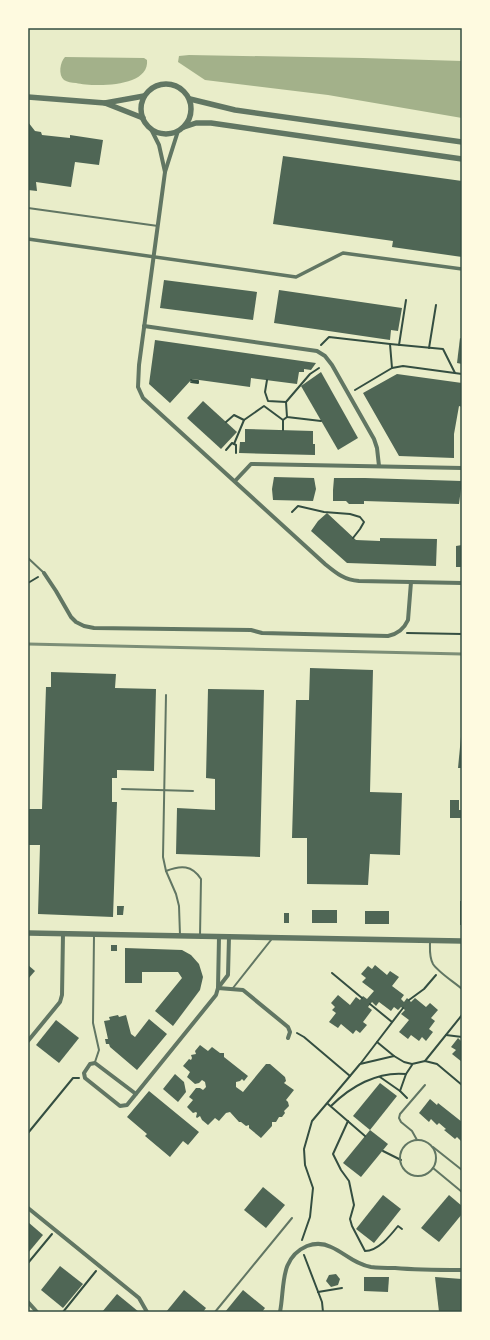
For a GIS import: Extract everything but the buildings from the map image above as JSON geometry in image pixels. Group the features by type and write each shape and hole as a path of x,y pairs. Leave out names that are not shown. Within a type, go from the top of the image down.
{"street":[{"path":"184,127 189,121 192,107 187,93 182,88 168,83 154,86 144,96 141,107 143,118 151,129 164,134 172,134 184,127 196,123 211,123 462,159"},
{"path":"28,97 105,103 144,96"},
{"path":"190,99 235,110 462,142"},
{"path":"105,103 143,118"},
{"path":"151,129 159,145 165,172"},
{"path":"178,131 165,172 144,326 138,376 138,387 142,398 325,564 341,576 359,581 462,583"},
{"path":"28,239 296,277 343,252 462,269"},
{"path":"144,326 317,351 321,353 332,365 374,439 377,448 379,466"},
{"path":"235,481 251,464 462,468"},
{"path":"44,574 71,617 76,622 84,626 94,628 244,630 262,632 388,636 394,635 402,630 408,620 411,582"},
{"path":"28,933 462,941"},
{"path":"28,1041 60,1002 62,995 63,934"},
{"path":"136,1094 95,1063 90,1064 86,1068 84,1078 120,1106 127,1105 209,1006 216,995 218,988 219,937"},
{"path":"218,988 228,975 229,937"},
{"path":"218,988 242,990 288,1027 290,1032 288,1038"},
{"path":"28,1208 139,1298 147,1312"},
{"path":"280,1312 285,1271 288,1264 294,1254 302,1248 317,1244 324,1244 352,1261 371,1267 418,1270 462,1270"},
{"path":"28,1302 36,1312"}],"lane":[{"path":"28,208 158,226"},
{"path":"28,558 44,574"},
{"path":"166,695 162,857 179,906 180,936"},
{"path":"122,789 193,792"},
{"path":"166,871 175,868 189,868 196,872 201,879 200,937"},
{"path":"94,934 93,1023 99,1050 95,1063"},
{"path":"232,989 272,938"},
{"path":"430,940 431,958 435,967 462,989"},
{"path":"417,1140 412,1131 399,1118 400,1114 425,1085"},
{"path":"430,1145 436,1156 436,1162 433,1168 427,1174 421,1176 408,1173 403,1167 401,1154 409,1143 417,1140 424,1141 430,1145 462,1170"},
{"path":"433,1168 462,1192"},
{"path":"216,1312 292,1218"}],"path":[{"path":"399,345 406,300"},
{"path":"428,348 436,305"},
{"path":"321,345 329,337 443,349 455,373"},
{"path":"390,344 392,368"},
{"path":"355,390 392,368 403,366 462,374"},
{"path":"287,417 286,402 310,374 319,368"},
{"path":"267,380 265,392 268,401"},
{"path":"268,401 286,402"},
{"path":"226,450 232,443 234,444 244,420 264,406 268,401"},
{"path":"264,406 283,420"},
{"path":"226,422 234,415 244,420"},
{"path":"283,420 287,417 321,421"},
{"path":"283,420 283,430"},
{"path":"234,444 236,445 236,453"},
{"path":"292,512 298,506 322,512 350,514 360,517 364,522 353,538"},
{"path":"28,583 44,574"},
{"path":"402,630 406,633 462,634"},
{"path":"409,1000 429,984 440,971"},
{"path":"332,973 362,998"},
{"path":"370,1004 392,1022"},
{"path":"323,1312 318,1292 302,1248 302,1238 310,1217 313,1188 305,1165 304,1148 312,1121 328,1104 403,1008"},
{"path":"425,1061 462,1015"},
{"path":"288,1027 304,1037 350,1076"},
{"path":"446,1035 462,1037"},
{"path":"377,1042 404,1062 412,1064 425,1061 436,1064 462,1085"},
{"path":"360,1064 394,1056"},
{"path":"400,1091 406,1074 412,1064"},
{"path":"331,1106 348,1092 369,1080 398,1073 406,1074"},
{"path":"380,1077 411,1101"},
{"path":"28,1134 73,1078 84,1078"},
{"path":"328,1104 365,1136"},
{"path":"348,1121 334,1154 340,1170 349,1181 354,1205 350,1219 352,1226 365,1251 382,1245 398,1226 402,1228"},
{"path":"383,1150 401,1160"},
{"path":"28,1263 55,1230"},
{"path":"63,1312 100,1266"},
{"path":"318,1292 342,1288"}],"shaded area":[{"path":"179,56 462,61 462,118 328,95 205,80 178,62"},
{"path":"65,57 144,58 147,60 146,69 140,76 130,81 119,84 95,85 71,83 64,80 61,75 60,68"}],"railway":[{"path":"28,644 462,654"}]}
